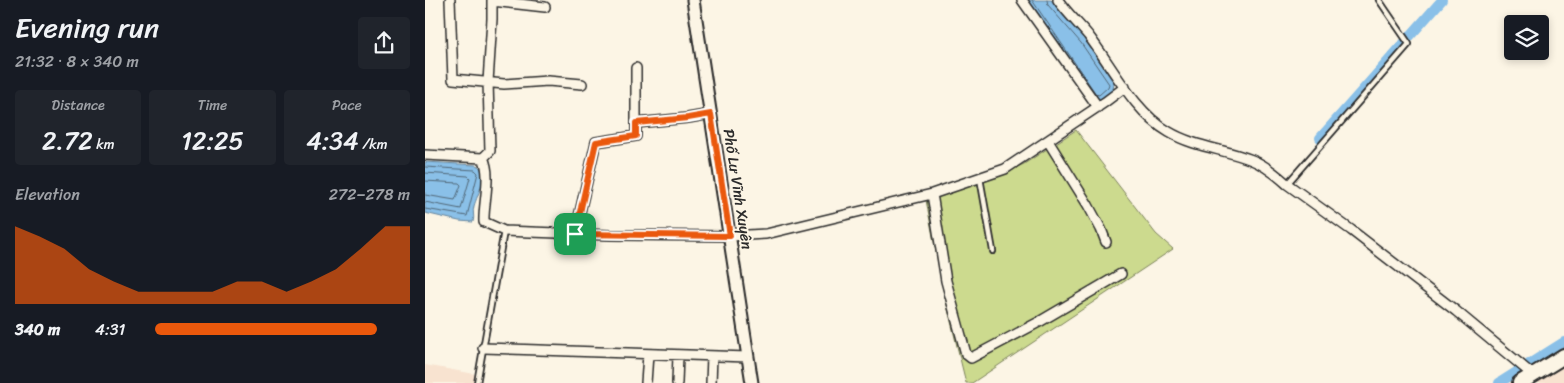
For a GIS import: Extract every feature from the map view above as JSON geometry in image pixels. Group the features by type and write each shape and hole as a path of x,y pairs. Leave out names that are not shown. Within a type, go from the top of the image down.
{"main road":[{"path":"1520,383 1527,369 1564,356"}],"street":[{"path":"450,0 453,79 504,84 548,81 582,84"},
{"name":"Phố Lư Vĩnh Xuyên","path":"693,0 752,383"},
{"path":"1022,0 1101,105"},
{"path":"1058,0 1154,122 1168,132 1183,139 1253,161 1278,176 1351,230 1527,369"},
{"path":"425,155 483,158 490,151 488,82 492,1 545,7"},
{"path":"575,234 596,142 636,136 636,68"},
{"path":"483,158 487,179 484,222 504,231 730,236 766,234 932,194 1005,169 1125,87"},
{"path":"636,123 711,114"},
{"path":"1048,141 1088,206 1106,242"},
{"path":"932,194 946,281 967,354 971,358 1039,322 1121,274"},
{"path":"483,348 748,357"},
{"path":"646,383 648,354"},
{"path":"677,383 678,355"},
{"path":"711,383 712,356"}],"lane":[{"path":"1287,184 1409,44 1379,0"},
{"path":"980,178 993,251"},
{"path":"477,383 504,231"}],"shaded area":[{"path":"1564,338 1564,383 1494,383"},
{"path":"425,365 475,374 474,383 425,383"}],"green space":[{"path":"1076,130 1156,234 1173,249 972,383 966,383 943,289 926,200 999,175 1024,164"}],"water":[{"path":"1026,0 1051,0 1085,40 1114,83 1113,90 1099,101"},
{"path":"425,162 476,165 480,168 483,178 473,208 473,222 459,221 425,213"}],"waterway":[{"path":"1320,138 1442,0"},
{"path":"1499,383 1564,342"}],"route":[{"path":"711,114 730,236 575,234 596,142 636,136 636,123 711,114"}]}
